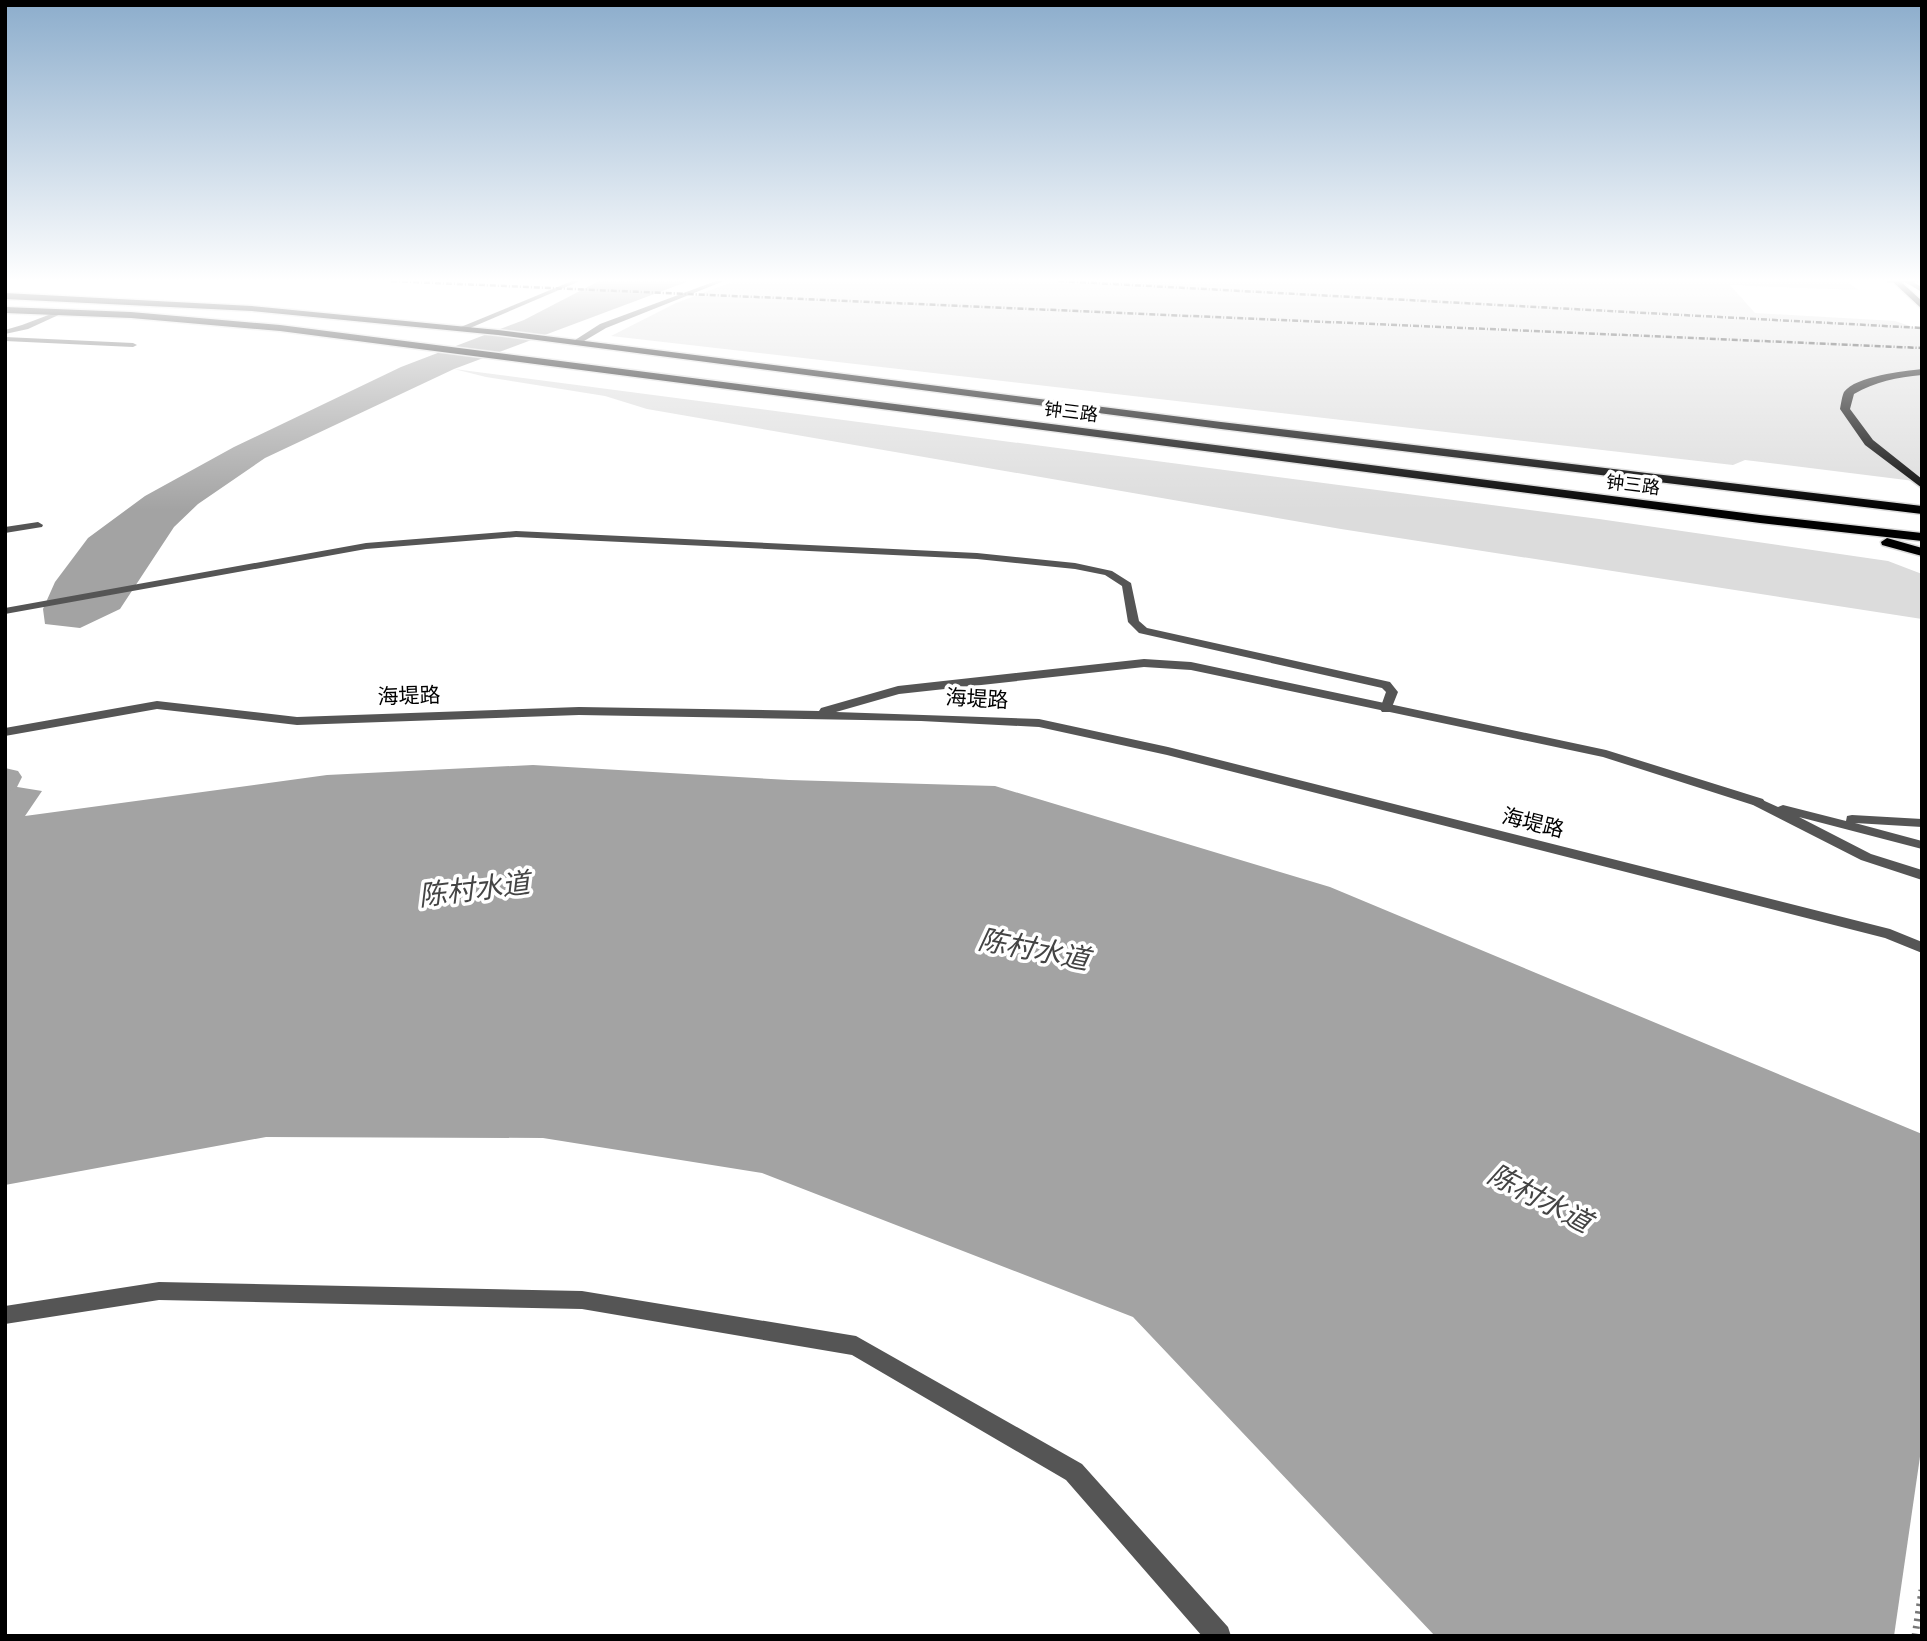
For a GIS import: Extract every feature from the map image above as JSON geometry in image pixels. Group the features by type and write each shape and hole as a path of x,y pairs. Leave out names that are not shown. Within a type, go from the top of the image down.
{"main road":[{"name":"钟三路","path":"511,358 1760,519 1922,537"},
{"name":"钟三路","path":"695,358 1170,420 1922,510"},
{"path":"1922,372 1892,376 1858,387 1849,393 1845,409 1860,436 1922,485"},
{"path":"1760,519 1807,514 1808,508 1764,493"},
{"path":"1872,504 1922,505"},
{"path":"1760,519 1873,538 1922,552"}],"street":[{"path":"5,530 38,525"},
{"path":"5,611 374,545 516,534 950,555 1051,564 1108,573 1124,581 1134,622 1143,631 1386,685 1392,692 1386,709"},
{"path":"812,715 898,690 1144,663 1191,666 1606,754 1758,802 1922,845"},
{"name":"海堤路","path":"5,732 157,705 297,721 579,711 1039,723 1168,751 1890,934 1922,948"},
{"path":"1758,802 1826,817 1922,823"},
{"path":"1758,802 1866,858 1922,875"},
{"path":"5,1315 159,1291 582,1300 856,1346 1074,1472 1219,1636"}],"path":[{"path":"1916,1636 1922,1590"}],"shaded area":[{"path":"799,358 1922,358 1922,482 1745,460 1733,465"},
{"path":"454,369 1599,519 1888,561 1922,574 1922,619 1341,529 647,409 605,396 486,377"}],"water":[{"path":"426,358 484,358 454,369 265,458 198,504 174,527 120,609 80,628 45,624 43,609 55,582 88,538 145,496 234,447"},
{"name":"陈村水道","path":"533,765 789,780 995,786 1330,887 1922,1134 1922,1636 1435,1636 1133,1317 762,1173 543,1138 266,1137 5,1185 5,785 42,791 25,816 327,775"}],"pier":[{"path":"1922,1443 1922,1636 1894,1636"}],"waterway":[{"path":"5,783 7,777"}]}
